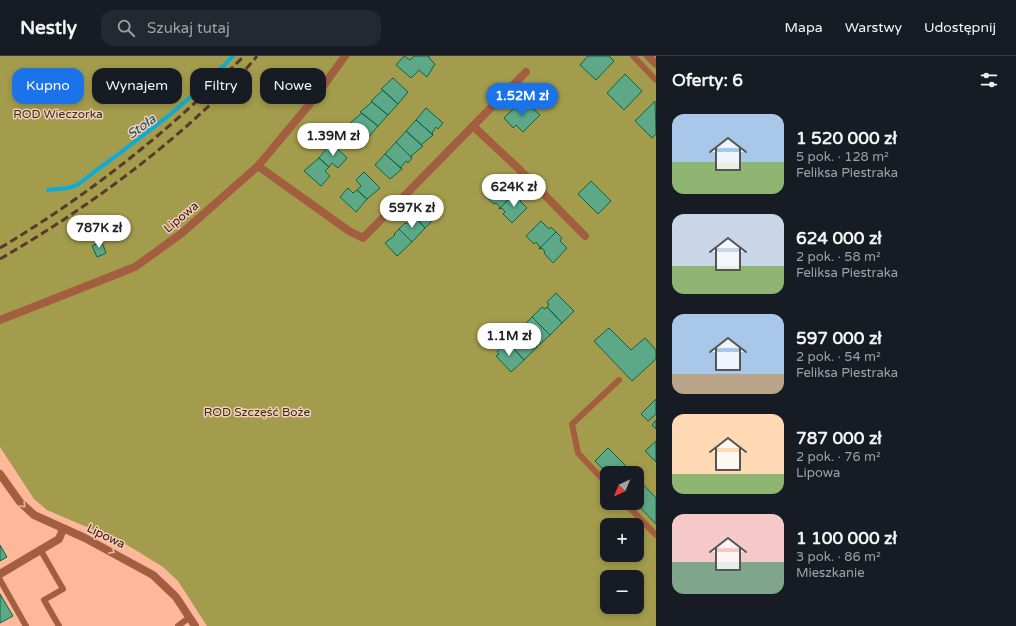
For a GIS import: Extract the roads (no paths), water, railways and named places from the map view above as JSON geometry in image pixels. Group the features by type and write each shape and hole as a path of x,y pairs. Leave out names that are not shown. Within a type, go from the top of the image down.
{"street":[{"name":"Lipowa","path":"0,320 135,267 182,233 258,166 346,56"},
{"path":"648,56 656,64"},
{"path":"258,166 348,231 363,238 526,72"},
{"path":"473,126 520,170 584,236"},
{"name":"Lipowa","path":"0,474 26,508 45,522 108,549 153,574 176,597 195,626"},
{"path":"0,574 59,539 64,529"}],"lane":[{"path":"633,56 656,80"},
{"path":"600,477 578,453 572,424 619,380"},
{"path":"632,510 656,536"},
{"path":"40,549 63,589 44,600 59,626"},
{"path":"0,580 26,626"},
{"path":"178,626 190,617"}],"waterway":[{"name":"Stoła","path":"48,190 68,188 77,185 197,92 233,56"}],"railway":[{"path":"0,248 34,227 98,183 128,160 187,110 244,56"},
{"path":"0,259 74,213 144,162 215,100 241,75 257,56"}],"park label":[{"name":"ROD Wieczorka","path":"58,114"},
{"name":"ROD Szczęść Boże","path":"257,412"}]}
